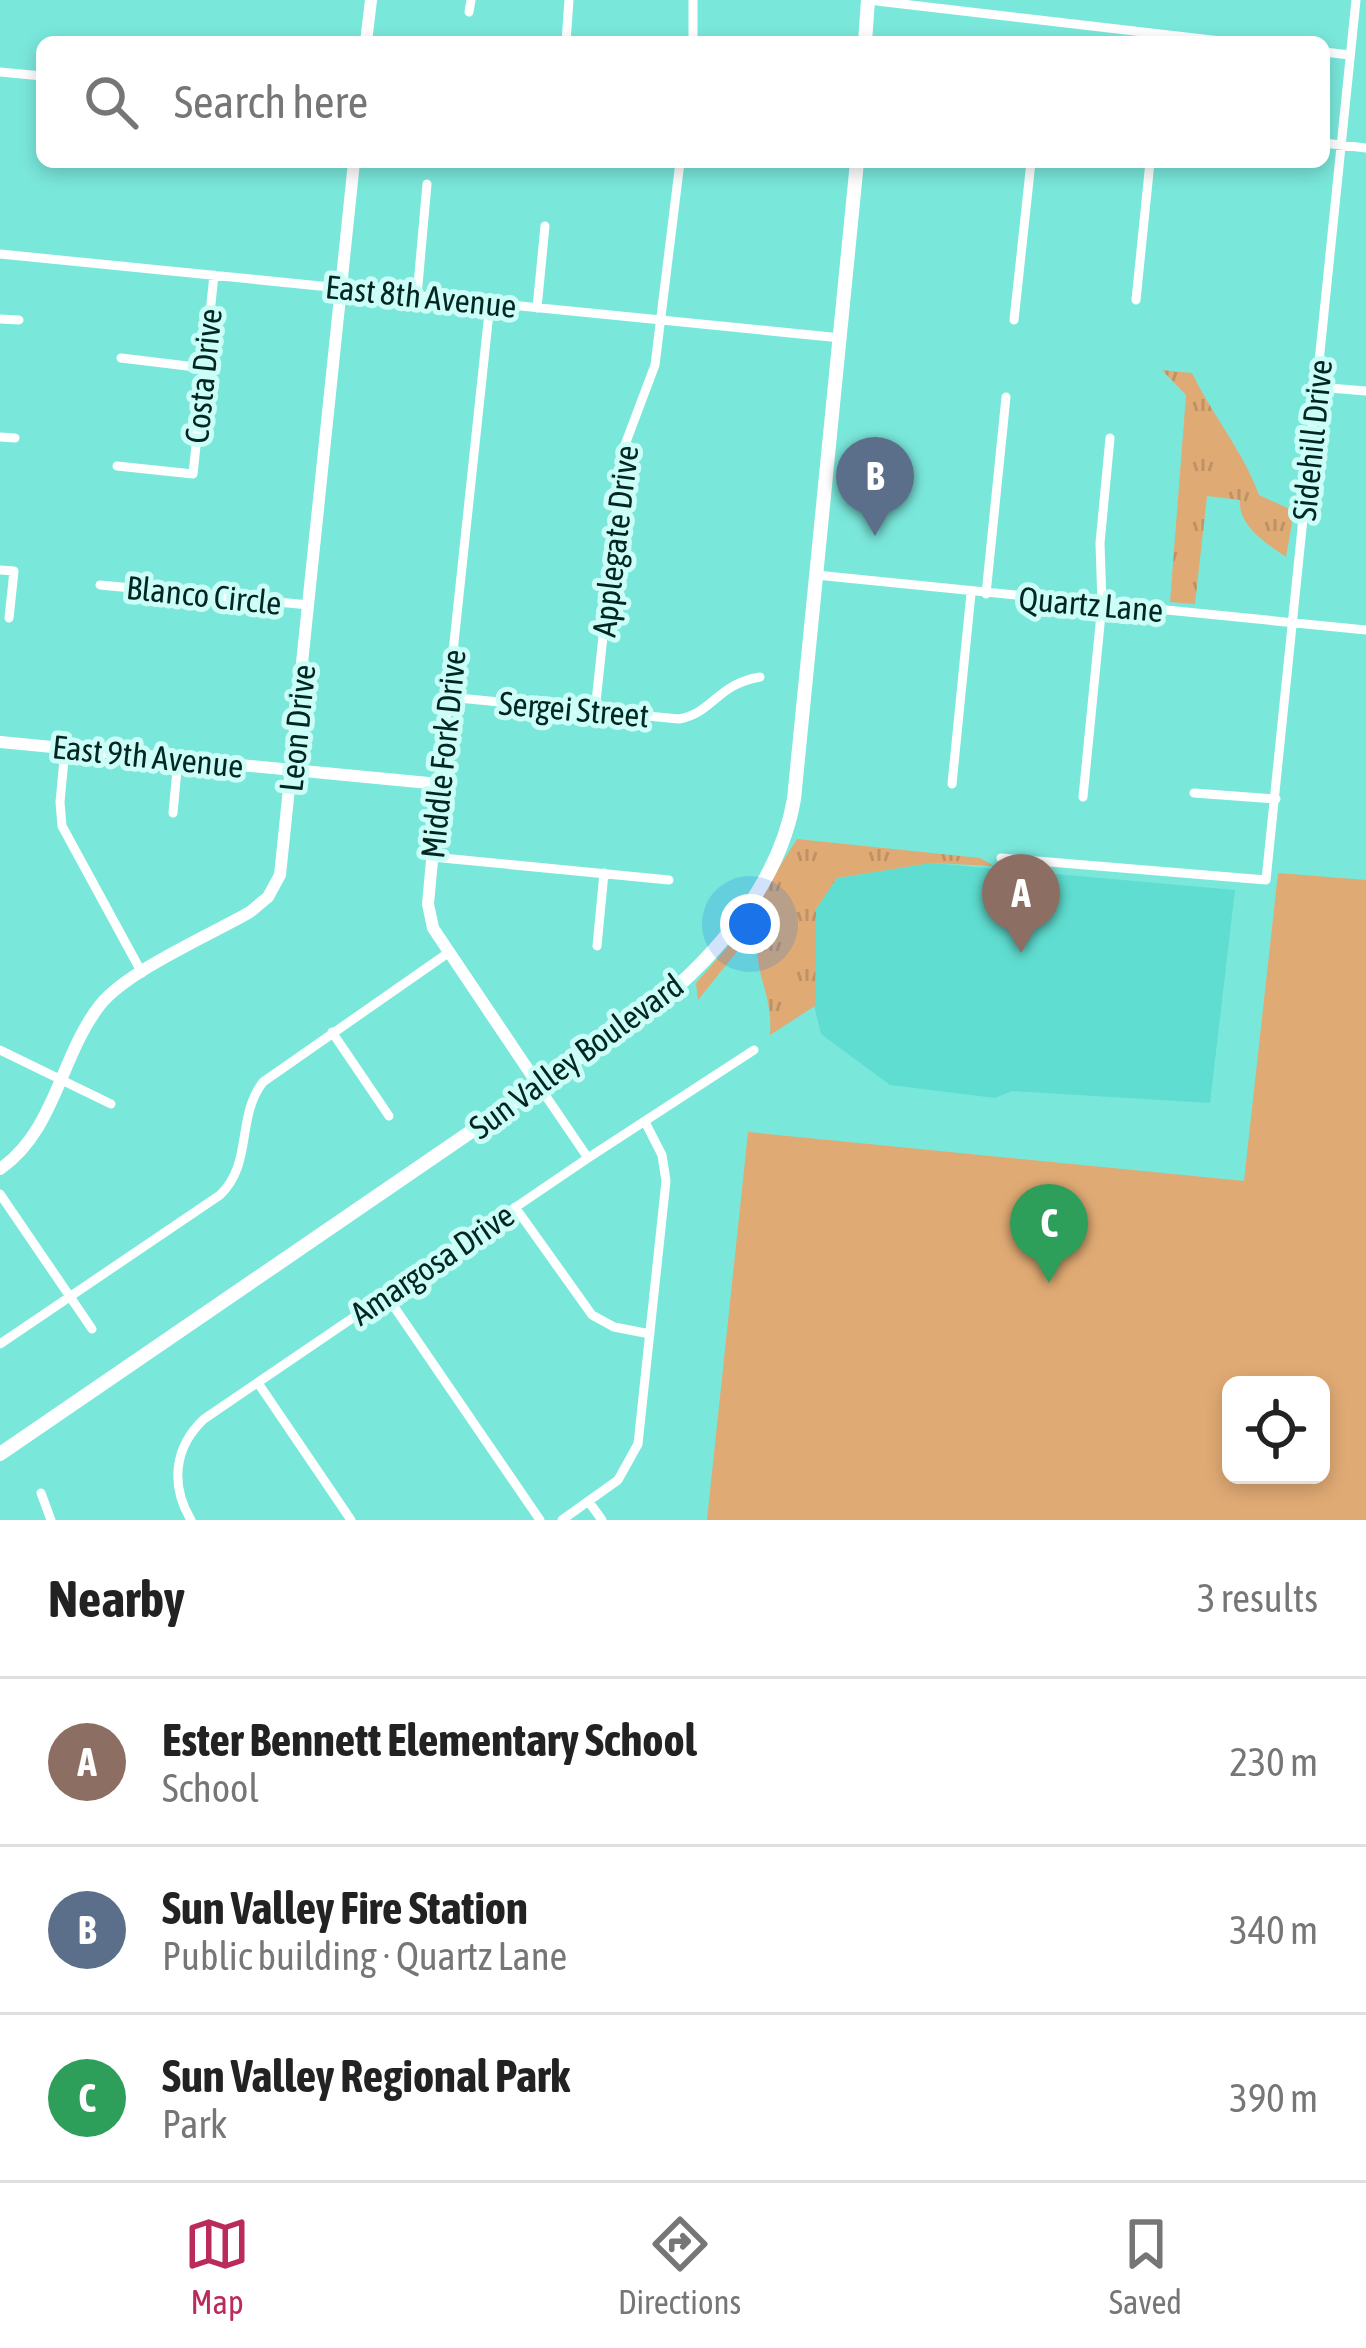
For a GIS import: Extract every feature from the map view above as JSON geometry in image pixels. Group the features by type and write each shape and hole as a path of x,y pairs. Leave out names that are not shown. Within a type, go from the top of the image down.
{"main road":[{"path":"865,36 868,0"},
{"name":"Sun Valley Boulevard","path":"0,1454 653,1007 727,933 763,881 792,812 856,168"}],"street":[{"path":"367,36 371,0"},
{"path":"566,36 569,0"},
{"path":"693,0 693,36"},
{"path":"868,0 960,4 1041,23 1170,36"},
{"name":"Sidehill Drive","path":"1001,858 1266,880 1356,0"},
{"path":"1330,53 1351,55"},
{"path":"0,72 36,75"},
{"path":"1330,144 1366,148"},
{"name":"Leon Drive","path":"0,1169 32,1141 100,1004 142,973 250,912 268,897 284,864 352,168"},
{"name":"Applegate Drive","path":"595,711 622,450 655,365 679,168"},
{"path":"1014,320 1029,168"},
{"path":"1136,300 1149,168"},
{"path":"417,296 428,184"},
{"path":"537,308 545,226"},
{"name":"East 8th Avenue","path":"0,254 841,338"},
{"name":"Costa Drive","path":"117,466 193,474 214,275"},
{"name":"Middle Fork Drive","path":"490,303 429,917 448,953 588,1158"},
{"path":"0,319 19,320"},
{"path":"122,358 204,368"},
{"path":"1317,386 1366,391"},
{"path":"986,594 1006,397"},
{"path":"0,436 15,438"},
{"path":"1083,796 1102,604 1100,543 1110,438"},
{"path":"0,570 14,572 9,618"},
{"name":"Quartz Lane","path":"816,575 1366,630"},
{"name":"Blanco Circle","path":"100,585 309,605"},
{"path":"952,784 971,592"},
{"name":"Sergei Street","path":"448,697 687,718 727,686 760,677"},
{"name":"East 9th Avenue","path":"0,742 439,784"},
{"path":"65,748 62,826 142,973"},
{"path":"173,813 178,759"},
{"path":"1194,793 1276,799"},
{"path":"432,857 669,880"},
{"path":"597,946 604,873"},
{"path":"0,1344 227,1187 239,1169 246,1115 255,1091 271,1074 448,953"},
{"path":"332,1032 388,1115"},
{"path":"0,1050 111,1104"},
{"name":"Amargosa Drive","path":"191,1520 177,1484 183,1447 204,1420 754,1050"},
{"path":"562,1520 617,1480 638,1444 666,1181 662,1155 645,1122"},
{"path":"0,1194 92,1329"},
{"path":"515,1208 592,1315 614,1327 650,1334"},
{"path":"386,1295 540,1520"},
{"path":"258,1383 351,1520"},
{"path":"41,1493 52,1520"},
{"path":"590,1502 602,1520"}],"shaded area":[{"path":"931,863 1235,890 1210,1103 1012,1091 995,1098 890,1085 821,1034 812,997 816,909 837,878"}],"green space":[{"path":"1162,370 1192,373 1259,495 1294,511 1286,557 1248,526 1240,500 1207,496 1195,604 1170,602 1186,395"},
{"path":"797,839 980,858 994,866 931,863 837,878 816,909 815,1006 770,1035 757,945 743,944 698,1000 696,983 731,943"},
{"path":"1278,873 1366,880 1366,1520 707,1520 748,1132 1244,1181"}],"place":[{"name":"Sun Valley Fire Station","path":"875,536"},
{"name":"Ester Bennett Elementary School","path":"1021,953"},
{"name":"Sun Valley Regional Park","path":"1049,1283"}]}
